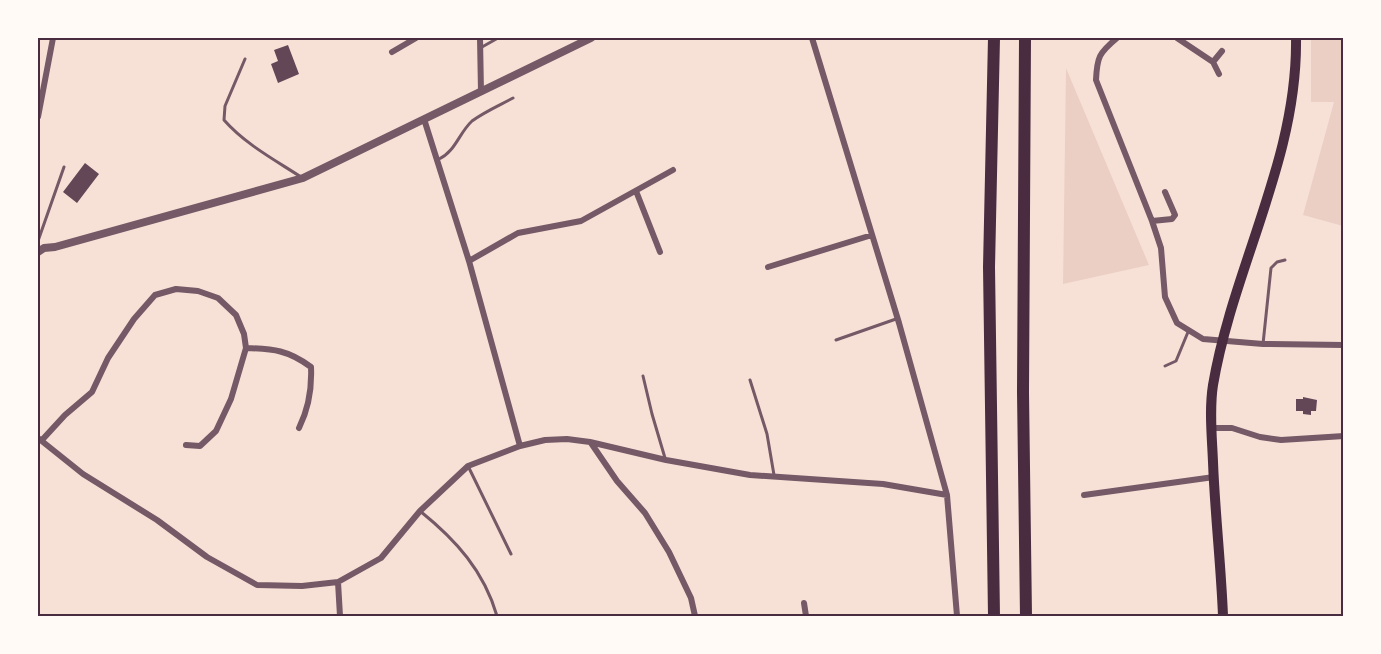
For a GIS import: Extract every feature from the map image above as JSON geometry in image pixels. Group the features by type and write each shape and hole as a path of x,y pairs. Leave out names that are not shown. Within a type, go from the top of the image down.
{"highway":[{"path":"994,38 989,267 994,616"},
{"path":"1025,38 1023,392 1026,616"}],"main road":[{"path":"1222,616 1211,428 1213,387 1240,282 1287,130 1293,97 1296,38"}],"street":[{"path":"38,117 53,38"},
{"path":"392,52 417,38"},
{"path":"480,38 481,92"},
{"path":"38,252 44,248 55,247 303,178 591,38"},
{"path":"812,38 898,319 947,495 957,616"},
{"path":"1117,38 1106,47 1097,60 1096,80 1161,248 1165,297 1177,324 1203,339 1263,344 1344,345"},
{"path":"1177,38 1213,62 1219,74"},
{"path":"1213,62 1222,51"},
{"path":"424,119 469,261 520,446"},
{"path":"469,261 518,233 581,221 673,170"},
{"path":"636,191 660,252"},
{"path":"1152,221 1172,219 1175,215 1165,192"},
{"path":"768,267 872,235"},
{"path":"186,445 200,446 216,431 231,399 246,348 244,334 236,315 218,298 198,291 176,289 155,295 134,319 108,358 92,392 40,439 83,474 157,520 207,557 257,585 302,586 338,582 381,558 420,511 468,466 520,446 545,440 567,439 590,442 666,460 750,475 883,484 947,495"},
{"path":"246,348 279,349 298,357 311,367 310,400 298,428"},
{"path":"1211,428 1232,428 1260,437 1281,440 1344,436"},
{"path":"590,442 617,481 645,513 669,552 691,598 695,616"},
{"path":"1084,495 1214,477"},
{"path":"338,582 340,616"},
{"path":"804,603 806,616"}],"lane":[{"path":"480,48 498,38"},
{"path":"245,59 225,106 224,120 255,147 303,178"},
{"path":"437,160 450,152 471,122 513,98"},
{"path":"38,241 64,167"},
{"path":"1263,344 1271,268 1277,262 1286,260"},
{"path":"836,340 898,319"},
{"path":"1166,366 1176,361 1189,330"},
{"path":"644,375 652,414 666,460"},
{"path":"750,380 767,434 774,477"},
{"path":"468,466 511,554"},
{"path":"420,511 448,534 480,576 492,599 497,616"}],"shaded area":[{"path":"1311,38 1343,38 1343,226 1303,215 1334,102 1311,102"},
{"path":"1066,68 1149,265 1063,284"}],"building":[{"path":"288,45 299,74 278,83 271,64 278,61 274,50"},
{"path":"85,163 99,174 77,203 63,192"},
{"path":"1303,397 1317,400 1316,411 1311,411 1311,415 1303,414 1303,411 1296,411 1296,399 1303,399"}]}
